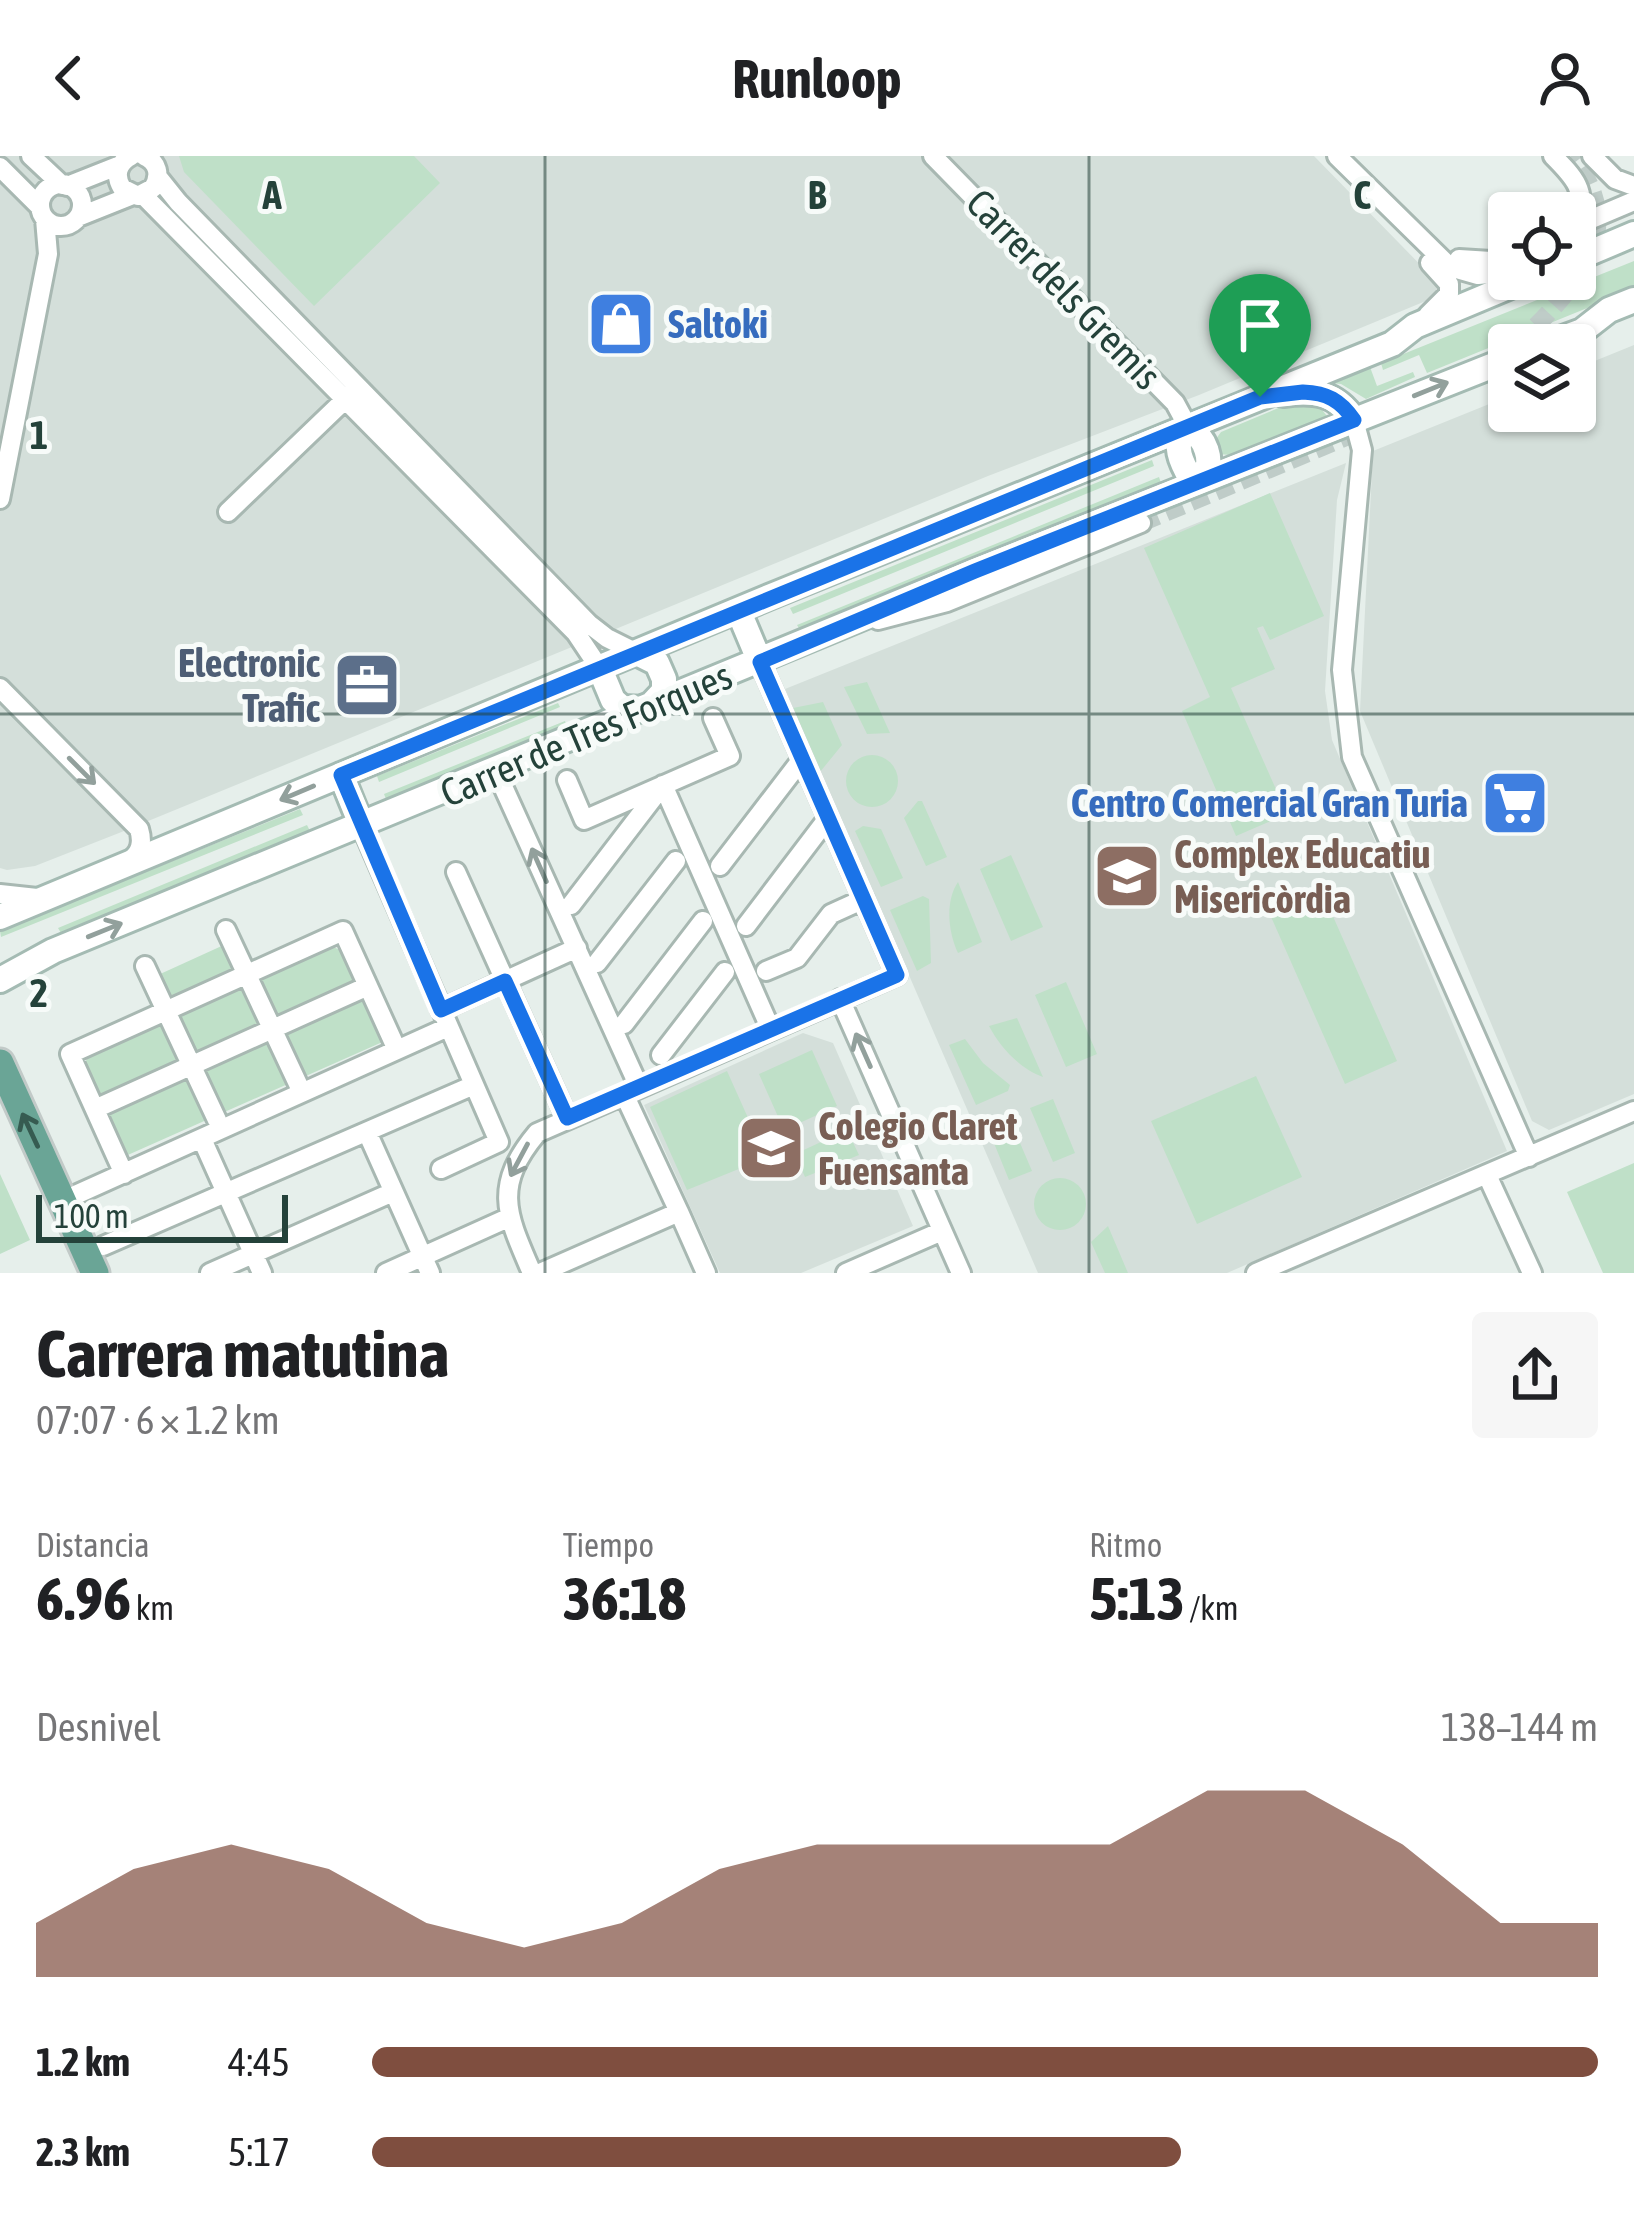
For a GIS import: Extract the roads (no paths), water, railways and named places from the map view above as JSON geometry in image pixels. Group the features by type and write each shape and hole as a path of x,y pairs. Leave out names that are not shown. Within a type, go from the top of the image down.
{"main road":[{"path":"1596,249 1634,231"},
{"name":"Carrer de Tres Forques","path":"0,916 1392,344 1415,326 1488,295"},
{"path":"1591,324 1634,300"},
{"name":"Carrer de Tres Forques","path":"0,980 53,951 1203,478 1488,367"},
{"path":"1260,397 1320,392 1337,400 1354,420"},
{"path":"1188,427 1201,439 1209,460 1203,478"},
{"path":"740,612 760,662"},
{"path":"600,669 622,708 647,709 664,691 664,679 657,663 639,653"},
{"path":"341,775 362,827"},
{"path":"0,1063 62,1201 99,1259"}],"street":[{"path":"32,156 80,199 42,284"},
{"name":"Carrer dels Gremis","path":"933,156 1175,403 1188,427"},
{"path":"1337,156 1450,267 1488,274"},
{"path":"1553,156 1581,192"},
{"path":"1592,156 1615,179 1634,186"},
{"path":"0,499 42,284 48,243 42,213 46,191 128,158"},
{"path":"128,158 119,183 138,195 352,392 589,624 639,653"},
{"path":"0,167 56,225 153,188 154,164"},
{"path":"154,164 352,392 582,640 600,669"},
{"path":"1596,215 1634,201"},
{"path":"1384,202 1444,252 1459,259 1488,261"},
{"path":"1384,202 1402,232 1448,284 1446,301 1415,326"},
{"path":"1596,241 1634,231"},
{"path":"228,512 352,392"},
{"path":"1354,420 1363,450 1342,670 1352,757 1529,1157"},
{"path":"827,633 947,602 1141,523"},
{"path":"679,1212 536,1273 508,1218 506,1190 523,1149 537,1132 897,975 760,662"},
{"path":"0,688 139,829 139,851 124,865"},
{"path":"567,780 584,820 730,756 713,718"},
{"path":"720,866 802,759"},
{"path":"496,771 577,949 706,1273"},
{"path":"571,905 663,785"},
{"path":"663,785 771,1030"},
{"path":"746,926 828,818"},
{"path":"362,827 499,1142 441,1169"},
{"path":"597,963 676,861"},
{"path":"456,872 567,1118"},
{"path":"0,894 38,898 59,893"},
{"path":"766,971 797,958 831,914 864,899"},
{"path":"624,1024 703,921"},
{"path":"226,930 298,1084"},
{"path":"124,1174 70,1054 343,931 397,1050"},
{"path":"62,1201 397,1050 505,981 577,949"},
{"path":"145,966 217,1120"},
{"path":"662,1055 725,972"},
{"path":"94,1109 368,986"},
{"path":"840,999 961,1273"},
{"path":"99,1259 226,1192 474,1085"},
{"path":"1256,1273 1634,1111"},
{"path":"367,1132 426,1265"},
{"path":"202,1139 262,1273"},
{"path":"1487,1174 1532,1273"},
{"path":"210,1273 384,1196"},
{"path":"386,1273 426,1265 508,1218"},
{"path":"846,1273 942,1231"},
{"path":"586,1253 594,1273"}],"tunnel":[{"path":"1538,324 1575,281 1596,235 1597,210 1589,184 1571,156"},
{"path":"1141,523 1358,432"}],"place":[{"name":"Saltoki","path":"621,324"},
{"name":"Electronic Trafic","path":"367,685"},
{"name":"Centro Comercial Gran Turia","path":"1515,803"},
{"name":"Complex Educatiu Misericòrdia","path":"1127,876"},
{"name":"Colegio Claret Fuensanta","path":"771,1148"}]}
